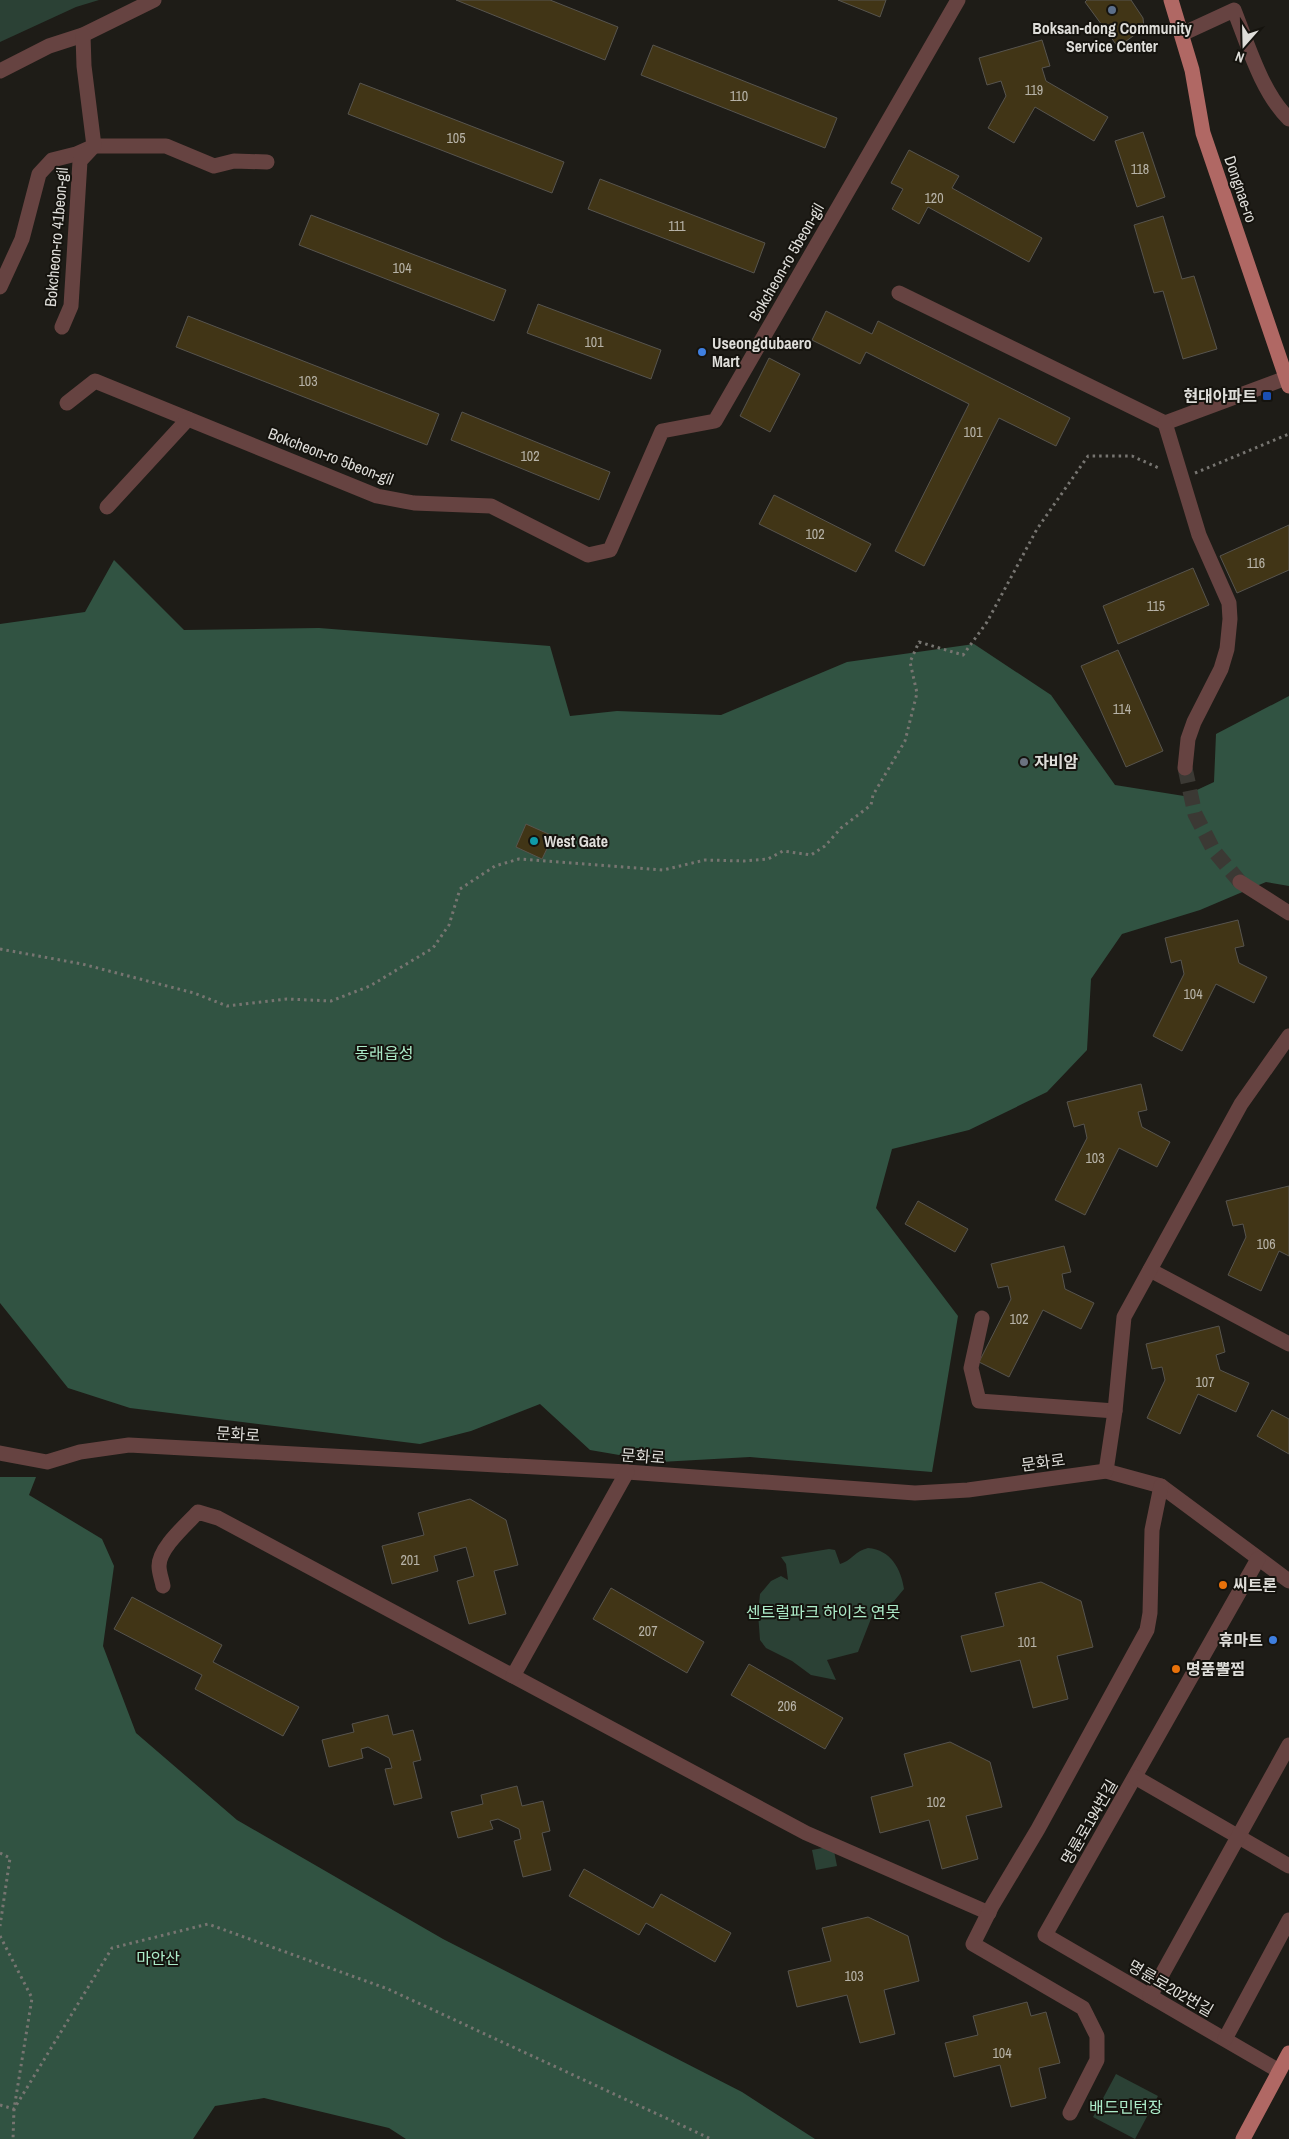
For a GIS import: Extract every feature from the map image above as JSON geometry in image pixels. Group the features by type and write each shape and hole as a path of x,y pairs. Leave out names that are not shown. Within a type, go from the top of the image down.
{"main road":[{"name":"Dongnae-ro","path":"1171,0 1192,70 1204,133 1288,382"},
{"path":"1243,2139 1285,2063"}],"street":[{"path":"0,71 49,46 83,35 154,0"},
{"name":"Bokcheon-ro 5beon-gil","path":"68,403 95,381 377,496 414,503 491,506 588,555 610,550 662,431 715,422 958,0"},
{"path":"1182,34 1234,10 1252,56 1277,107 1289,119"},
{"path":"83,35 84,66 94,146"},
{"path":"0,287 22,239 39,174 52,160 76,154 94,146 166,146 214,166 234,161 267,162"},
{"name":"Bokcheon-ro 41beon-gil","path":"62,327 71,306 80,161 94,146"},
{"path":"899,292 1165,423 1288,382"},
{"path":"107,507 188,418"},
{"path":"1165,423 1199,535 1229,602 1230,619 1227,650 1221,669 1194,722 1188,739 1185,768"},
{"path":"1240,882 1289,913"},
{"path":"1106,1471 1115,1411 1124,1317 1242,1104 1289,1036"},
{"path":"1150,1270 1289,1344"},
{"path":"982,1318 971,1368 979,1401 1115,1411"},
{"name":"문화로","path":"0,1453 47,1462 80,1452 129,1445 627,1472 915,1493 968,1490 1106,1471 1161,1486 1289,1581"},
{"path":"513,1676 627,1472"},
{"path":"1070,2113 1097,2060 1097,2036 1084,2008 972,1944 1038,1829 1147,1630 1150,1613 1152,1530 1161,1486"},
{"path":"163,1586 159,1566 162,1555 180,1530 198,1512 218,1518 806,1833 989,1913"},
{"path":"1135,1777 1258,1559"},
{"path":"1150,1996 1289,1745"},
{"name":"명륜로194번길","path":"1045,1935 1135,1777 1289,1866"},
{"path":"1225,2039 1289,1920"},
{"name":"명륜로202번길","path":"1045,1935 1225,2039 1285,2063"}],"path":[{"path":"0,949 82,964 194,993 228,1006 287,999 331,1001 370,986 433,948 449,925 460,889 495,866 518,859 663,870 705,860 744,862 768,859 783,850 810,855 825,846 840,828 871,806 873,795 905,741 917,693 910,662 919,642 963,655 987,622 1037,529 1088,456 1132,456 1181,477 1205,470 1284,434 1289,434"},
{"path":"0,1853 10,1858 0,1926"},
{"path":"14,2109 112,1948 208,1924 388,1989 711,2139"},
{"path":"0,1936 32,1998 14,2109 13,2139"},
{"path":"0,2105 14,2109"}],"green space":[{"path":"0,0 99,0 76,7 0,42"},
{"name":"동래읍성","path":"114,560 184,630 319,628 550,646 570,716 617,711 721,715 847,662 974,644 1051,695 1115,785 1184,796 1214,782 1216,734 1289,696 1289,886 1266,882 1200,910 1122,934 1091,979 1087,1050 1047,1092 969,1130 892,1149 876,1208 958,1316 932,1472 750,1457 660,1462 590,1450 540,1404 471,1431 420,1444 130,1408 68,1388 0,1303 0,624 85,612"},
{"name":"마안산","path":"0,1477 36,1477 29,1495 102,1539 114,1566 103,1646 136,1733 237,1820 443,1939 742,2092 815,2139 406,2139 389,2128 264,2098 215,2106 193,2139 0,2139"},
{"name":"센트럴파크 하이츠 연못","path":"868,1548 883,1552 889,1557 900,1574 904,1589 894,1601 874,1611 858,1652 827,1660 836,1680 811,1675 792,1661 766,1648 760,1640 758,1613 760,1594 771,1581 781,1576 788,1580 786,1564 781,1557 829,1549 835,1550 840,1564"},
{"path":"833,1846 837,1866 816,1870 812,1850"},
{"name":"배드민턴장","path":"1116,2074 1158,2096 1135,2139 1093,2117"}],"building":[{"path":"456,0 550,0 618,27 605,60"},
{"path":"838,0 886,0 880,17"},
{"path":"1087,0 1131,0 1143,18 1144,28 1118,47 1085,2"},
{"path":"1042,40 1050,66 1042,68 1046,81 1108,117 1094,141 1035,107 1014,143 988,128 1006,96 1001,81 987,85 979,58"},
{"path":"653,45 837,118 825,148 641,75"},
{"path":"360,83 564,162 552,193 348,114"},
{"path":"1143,132 1165,197 1137,207 1115,141"},
{"path":"909,150 959,176 952,188 1042,238 1029,262 928,207 919,224 892,209 903,189 891,183"},
{"path":"600,179 765,243 754,273 588,209"},
{"path":"311,215 506,290 494,321 299,245"},
{"path":"1163,216 1182,279 1194,276 1217,349 1183,359 1163,291 1154,293 1134,225"},
{"path":"538,304 661,350 651,379 527,333"},
{"path":"826,311 872,334 878,321 1070,418 1056,446 999,418 924,566 895,551 969,404 866,352 860,364 812,340"},
{"path":"188,316 439,414 427,445 176,347"},
{"path":"769,358 800,374 770,432 740,416"},
{"path":"462,412 610,472 599,500 451,440"},
{"path":"774,495 871,544 856,572 759,524"},
{"path":"1289,525 1289,570 1237,593 1220,556"},
{"path":"1193,568 1209,605 1118,644 1103,606"},
{"path":"1118,650 1163,751 1126,767 1081,666"},
{"name":"West Gate","path":"526,824 553,836 542,859 516,847"},
{"path":"1238,920 1244,946 1235,948 1239,963 1267,977 1254,1003 1216,984 1182,1051 1153,1036 1184,974 1181,960 1171,963 1165,938"},
{"path":"1141,1084 1147,1110 1138,1112 1142,1127 1170,1142 1157,1167 1119,1148 1085,1215 1055,1200 1087,1138 1084,1124 1074,1127 1067,1102"},
{"path":"1289,1186 1289,1256 1279,1251 1261,1291 1228,1275 1246,1237 1243,1224 1233,1226 1226,1201"},
{"path":"918,1201 968,1229 955,1252 905,1224"},
{"path":"1064,1246 1071,1272 1062,1274 1065,1289 1094,1303 1081,1329 1043,1310 1009,1377 979,1362 1011,1299 1008,1286 998,1288 991,1264"},
{"path":"1219,1326 1225,1352 1216,1355 1220,1370 1249,1383 1236,1412 1198,1394 1180,1434 1147,1418 1165,1380 1162,1367 1152,1369 1146,1344"},
{"path":"1272,1410 1289,1419 1289,1454 1257,1436"},
{"path":"470,1499 506,1520 518,1565 494,1571 506,1614 469,1624 457,1581 474,1576 466,1547 434,1556 438,1571 392,1584 382,1546 424,1535 418,1513"},
{"path":"1041,1582 1081,1601 1093,1647 1057,1656 1068,1699 1033,1708 1020,1660 971,1672 961,1636 1004,1626 995,1593"},
{"path":"611,1588 704,1642 687,1673 593,1619"},
{"path":"132,1597 222,1645 213,1662 299,1707 283,1736 195,1689 202,1675 114,1629"},
{"path":"749,1664 843,1718 825,1749 731,1695"},
{"path":"388,1715 393,1735 413,1730 421,1760 413,1762 422,1798 394,1805 385,1769 392,1768 389,1758 368,1747 361,1749 363,1758 329,1767 322,1740 354,1732 352,1724"},
{"path":"950,1742 990,1762 1002,1807 966,1816 978,1859 942,1869 929,1820 880,1833 871,1797 913,1786 904,1754"},
{"path":"517,1786 522,1806 543,1801 550,1831 542,1833 551,1870 523,1877 514,1841 521,1839 519,1829 498,1819 490,1821 493,1829 458,1838 451,1812 483,1804 481,1795"},
{"path":"584,1869 653,1908 661,1894 731,1933 715,1962 646,1923 639,1935 569,1896"},
{"path":"868,1917 908,1936 919,1981 884,1990 895,2034 860,2043 847,1995 797,2007 788,1971 831,1961 822,1928"},
{"path":"1027,2002 1031,2016 1046,2012 1060,2063 1039,2068 1046,2098 1011,2107 1000,2065 954,2077 945,2043 978,2035 973,2016"}],"tunnel":[{"path":"1185,768 1195,814 1214,851 1240,882"}],"place":[{"name":"Boksan-dong Community Service Center","path":"1112,10"},
{"name":"Useongdubaero Mart","path":"702,352"},
{"name":"현대아파트","path":"1267,396"},
{"name":"자비암","path":"1024,762"},
{"name":"West Gate","path":"534,841"},
{"name":"씨트론","path":"1223,1585"},
{"name":"휴마트","path":"1273,1640"},
{"name":"명품뽈찜","path":"1176,1669"}]}
